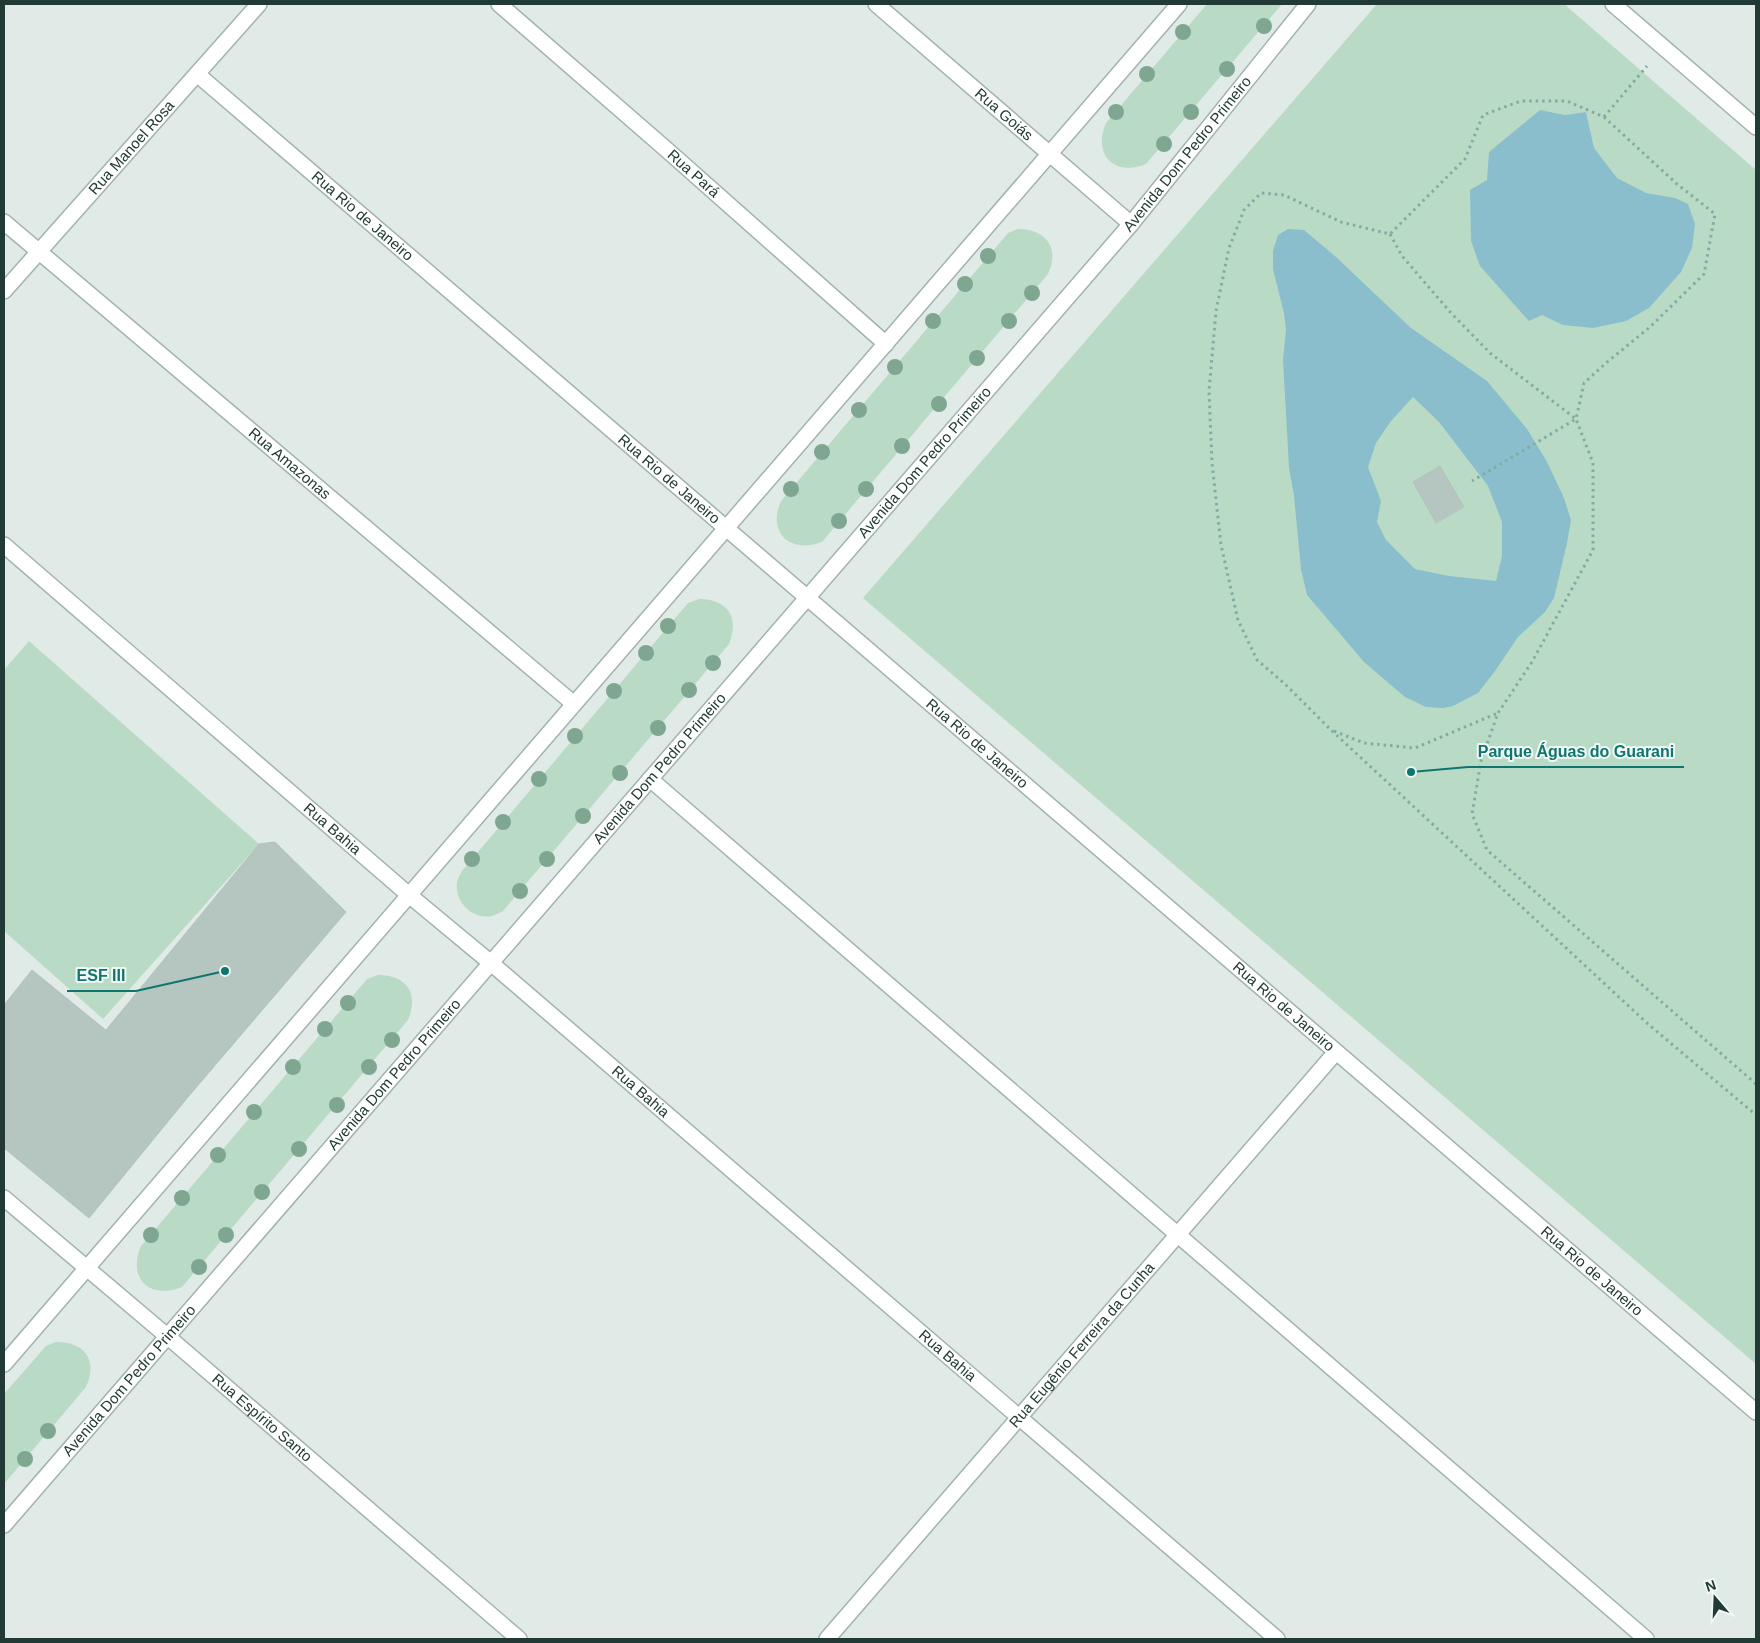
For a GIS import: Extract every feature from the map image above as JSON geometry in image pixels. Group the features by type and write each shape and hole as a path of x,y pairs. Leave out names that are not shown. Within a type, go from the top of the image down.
{"street":[{"name":"Rua Manoel Rosa","path":"4,291 259,4"},
{"name":"Rua Pará","path":"499,4 886,344"},
{"name":"Rua Goiás","path":"876,4 1131,224"},
{"path":"4,1364 1179,4"},
{"name":"Avenida Dom Pedro Primeiro","path":"4,1525 1131,224 1308,4"},
{"path":"1613,4 1756,127"},
{"name":"Rua Rio de Janeiro","path":"197,74 1756,1412"},
{"name":"Rua Amazonas","path":"4,222 574,704"},
{"name":"Rua Bahia","path":"4,545 1277,1639"},
{"path":"650,779 1646,1639"},
{"name":"Rua Eugênio Ferreira da Cunha","path":"827,1639 1336,1052"},
{"name":"Rua Espírito Santo","path":"4,1198 519,1639"}],"path":[{"path":"1604,117 1663,47"},
{"path":"1390,234 1465,159 1483,115 1521,101 1567,101 1604,117 1677,184 1715,214 1704,274 1650,327 1584,383 1576,419 1541,438 1472,481"},
{"path":"1756,1084 1487,850 1472,814 1481,761 1498,713 1532,662 1593,550 1593,463 1576,419 1490,352 1451,313 1402,256 1390,234 1340,222 1284,195 1261,193 1244,210 1229,248 1216,311 1209,391 1212,463 1221,545 1238,620 1257,660 1285,684 1331,730 1648,1024 1756,1115"},
{"path":"1331,730 1364,743 1414,748 1498,713"}],"green space":[{"path":"1207,4 1282,4 1146,164 1125,168 1116,165 1104,153 1102,145 1102,134 1106,123"},
{"path":"1377,4 1564,4 1756,170 1756,1364 863,598"},
{"path":"1018,229 1036,232 1048,242 1052,256 1048,274 822,542 800,545 791,543 784,538 779,531 777,523 777,512 781,501 1008,233"},
{"path":"699,599 717,602 729,611 733,626 729,644 503,911 492,916 478,915 471,912 458,896 457,881 462,871 688,603"},
{"path":"29,641 259,844 103,1019 4,931 4,670"},
{"path":"378,975 396,978 408,988 412,1002 408,1020 182,1287 160,1291 144,1284 139,1277 137,1268 137,1258 141,1246 367,979"},
{"path":"56,1342 75,1345 86,1354 90,1369 86,1387 4,1484 4,1394 46,1346"}],"water":[{"path":"1540,110 1565,115 1586,112 1594,148 1617,178 1646,193 1675,198 1688,204 1695,224 1692,248 1681,272 1649,308 1626,321 1593,328 1563,325 1542,315 1529,321 1480,266 1471,241 1470,190 1487,180 1489,152"},
{"path":"1288,229 1304,230 1336,257 1411,328 1487,381 1527,429 1546,460 1564,498 1571,520 1554,598 1545,612 1518,637 1478,693 1453,706 1443,708 1426,707 1405,697 1364,662 1307,595 1301,569 1294,496 1289,468 1283,360 1286,330 1284,313 1273,269 1273,251 1278,235","holes":["1413,397 1439,422 1488,486 1502,522 1502,556 1496,581 1449,576 1415,569 1386,540 1377,522 1381,501 1368,467 1376,443 1391,421"]}],"building":[{"path":"1440,466 1464,507 1436,523 1413,482"},
{"path":"275,842 346,912 188,1097 106,1030 259,844"},
{"path":"32,970 188,1097 89,1218 4,1148 4,1005"}],"place":[{"name":"Parque Águas do Guarani","path":"1411,772"},
{"name":"ESF III","path":"225,971"}]}
